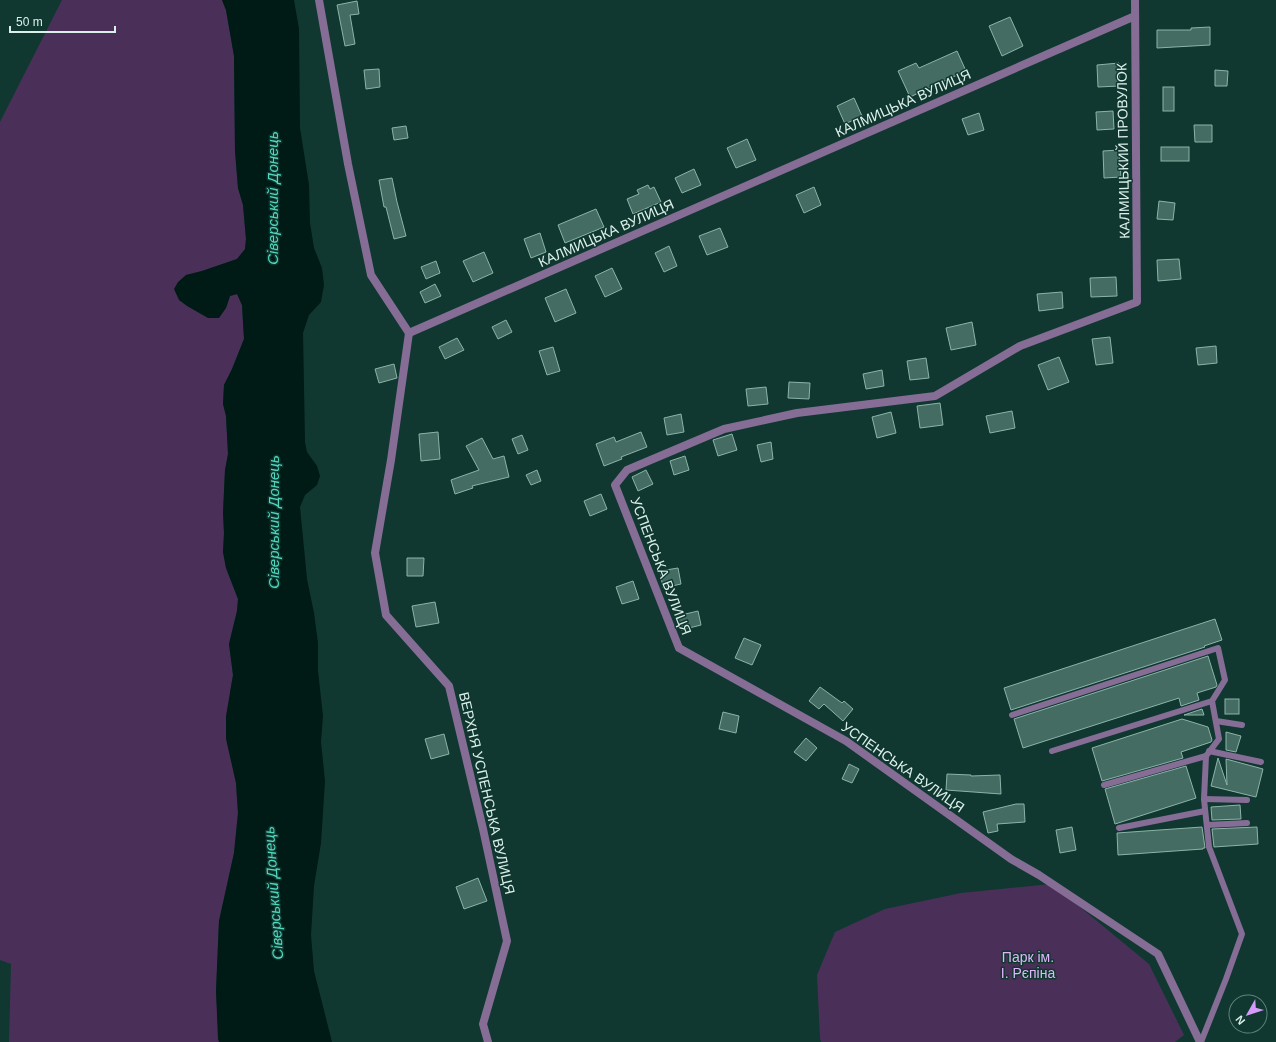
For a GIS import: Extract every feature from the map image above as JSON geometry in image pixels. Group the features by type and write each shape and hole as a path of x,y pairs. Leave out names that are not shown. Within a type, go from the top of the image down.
{"street":[{"path":"319,0 348,164 372,275 409,333"},
{"name":"КАЛМИЦЬКИЙ ПРОВУЛОК","path":"1135,0 1137,302"},
{"name":"КАЛМИЦЬКА ВУЛИЦЯ","path":"409,333 1135,16"},
{"name":"УСПЕНСЬКА ВУЛИЦЯ","path":"1137,302 1020,346 935,396 797,413 724,429 627,470 615,485 679,648 846,741 1012,859 1158,954 1200,1042"},
{"name":"ВЕРХНЯ УСПЕНСЬКА ВУЛИЦЯ","path":"409,333 391,460 375,553 386,615 449,686 483,829 507,941 483,1024 488,1042"}],"lane":[{"path":"1012,715 1218,648 1225,680 1212,701 1052,751"},
{"path":"1200,1042 1226,979 1242,934 1209,847 1204,799 1208,754 1219,739 1212,701"},
{"path":"1216,721 1242,725"},
{"path":"1104,785 1208,754 1261,762"},
{"path":"1204,799 1247,800"},
{"path":"1120,828 1206,811"},
{"path":"1207,825 1247,822"}],"green space":[{"path":"62,0 222,0 226,10 234,56 235,151 238,188 243,205 246,239 245,250 237,259 186,275 226,308 230,296 237,294 242,305 244,339 224,385 223,404 226,416 228,454 225,470 223,552 226,568 238,599 237,611 229,644 233,675 230,693 232,763 236,783 238,813 234,853 219,921 216,991 219,1042 9,1042 11,964 0,960 0,122"},
{"name":"Парк ім. І. Рєпіна","path":"1052,884 1149,964 1184,1035 1175,1042 821,1042 817,975 835,932 885,909 961,893"}],"water":[{"name":"Сіверський Донець","path":"222,0 294,0 299,29 300,128 309,185 310,223 314,248 322,268 324,285 321,302 309,315 303,333 305,442 307,452 317,466 320,476 317,485 305,495 300,507 307,579 318,643 318,671 323,716 321,742 325,781 321,843 314,886 311,935 314,971 332,1042 219,1042 218,1039 216,991 219,921 234,853 238,813 236,783 226,739 226,716 233,675 229,644 237,611 238,599 226,568 223,552 225,470 228,454 226,416 223,404 224,385 244,339 242,305 237,294 230,296 226,308 219,318 208,318 179,300 174,289 178,282 186,275 237,259 245,249 246,239 243,205 238,188 235,151 234,56 226,10"}],"building":[{"path":"357,1 359,14 350,15 355,44 345,46 337,5"},
{"path":"1010,17 1023,46 1002,56 989,26"},
{"path":"1210,27 1210,45 1157,48 1157,30 1191,30 1191,28"},
{"path":"957,51 966,71 910,97 898,71 916,63 919,68"},
{"path":"1119,63 1120,86 1098,87 1097,65"},
{"path":"379,69 380,87 366,89 364,70"},
{"path":"1215,70 1228,71 1227,86 1215,86"},
{"path":"1163,87 1174,87 1174,111 1163,111"},
{"path":"854,98 862,116 845,124 837,106"},
{"path":"1113,111 1114,129 1097,130 1096,112"},
{"path":"979,113 984,130 968,135 962,119"},
{"path":"1194,125 1212,125 1212,142 1195,142"},
{"path":"406,126 408,138 394,140 392,128"},
{"path":"747,139 756,160 736,168 727,148"},
{"path":"1161,147 1189,147 1189,161 1161,161"},
{"path":"1119,150 1121,177 1104,178 1103,151"},
{"path":"694,169 701,185 682,193 675,178"},
{"path":"392,178 406,236 394,239 386,207 384,207 379,180"},
{"path":"648,185 650,189 654,187 661,202 633,214 627,199 639,194 637,190"},
{"path":"814,187 821,205 804,213 796,195"},
{"path":"1159,201 1175,203 1173,220 1157,219"},
{"path":"596,209 604,227 565,243 558,225"},
{"path":"720,228 728,247 707,255 699,236"},
{"path":"540,233 546,252 531,258 524,239"},
{"path":"669,246 677,266 664,272 655,253"},
{"path":"484,252 493,273 473,282 463,261"},
{"path":"1179,259 1181,279 1158,281 1157,260"},
{"path":"436,261 440,273 426,279 421,267"},
{"path":"612,268 622,289 605,297 595,276"},
{"path":"1116,277 1117,296 1091,297 1090,278"},
{"path":"435,284 441,296 425,303 420,292"},
{"path":"566,289 576,313 555,322 545,298"},
{"path":"1062,292 1063,308 1039,311 1037,294"},
{"path":"506,320 512,332 498,339 492,327"},
{"path":"972,322 976,345 951,350 946,328"},
{"path":"1110,337 1113,363 1096,365 1092,339"},
{"path":"457,338 464,350 445,359 439,347"},
{"path":"1216,346 1217,363 1198,365 1196,348"},
{"path":"553,347 560,371 547,375 539,351"},
{"path":"1059,357 1069,382 1048,390 1038,365"},
{"path":"926,358 929,378 910,380 907,361"},
{"path":"394,364 397,378 379,383 375,369"},
{"path":"882,370 884,386 866,389 863,374"},
{"path":"789,382 810,383 809,399 788,398"},
{"path":"766,387 768,404 748,406 746,389"},
{"path":"940,403 943,425 920,428 917,406"},
{"path":"1012,411 1015,428 990,433 986,416"},
{"path":"891,412 896,433 877,438 872,417"},
{"path":"681,414 684,432 667,435 664,418"},
{"path":"438,432 440,459 421,461 419,434"},
{"path":"641,432 647,447 621,457 622,459 604,466 596,444 614,437 616,442"},
{"path":"732,434 737,450 718,456 713,440"},
{"path":"522,435 528,450 518,454 512,439"},
{"path":"482,438 493,459 504,456 509,477 472,486 473,488 455,494 451,480 479,470 466,446"},
{"path":"771,442 773,459 761,462 757,445"},
{"path":"685,456 689,470 674,475 670,461"},
{"path":"537,470 541,481 531,485 526,475"},
{"path":"646,470 653,484 638,491 632,477"},
{"path":"601,494 607,509 590,516 584,501"},
{"path":"407,558 424,558 423,576 407,576"},
{"path":"678,568 681,584 663,588 660,571"},
{"path":"633,581 639,599 622,604 616,587"},
{"path":"435,602 439,623 416,627 412,606"},
{"path":"698,611 701,625 681,630 677,616"},
{"path":"1215,619 1222,640 1204,646 1205,647 1011,710 1004,688"},
{"path":"744,638 761,645 752,665 735,658"},
{"path":"1208,656 1217,685 1216,687 1197,693 1199,700 1181,706 1179,698 1023,748 1014,719"},
{"path":"820,687 842,703 844,701 853,709 843,721 824,704 819,709 809,701"},
{"path":"1225,699 1239,699 1239,714 1225,714"},
{"path":"1202,709 1204,715 1184,715"},
{"path":"723,712 739,716 736,733 719,729"},
{"path":"1182,719 1208,727 1212,740 1211,742 1181,752 1183,758 1102,781 1092,748"},
{"path":"1226,732 1241,736 1236,752 1226,750"},
{"path":"444,734 449,754 431,759 425,739"},
{"path":"806,738 817,748 806,761 794,752"},
{"path":"1218,758 1227,785 1226,759 1263,769 1256,797 1211,786"},
{"path":"849,764 859,769 852,783 842,779"},
{"path":"1186,766 1196,798 1115,824 1105,789"},
{"path":"947,774 971,776 1000,775 1001,794 946,790"},
{"path":"1016,804 1024,804 1025,822 997,824 998,831 988,833 983,812"},
{"path":"1240,805 1241,819 1212,820 1211,807"},
{"path":"1072,827 1076,850 1060,853 1056,830"},
{"path":"1202,827 1205,848 1203,849 1118,855 1117,833"},
{"path":"1257,827 1258,844 1214,847 1212,829"},
{"path":"478,878 487,901 464,909 456,887"}]}
